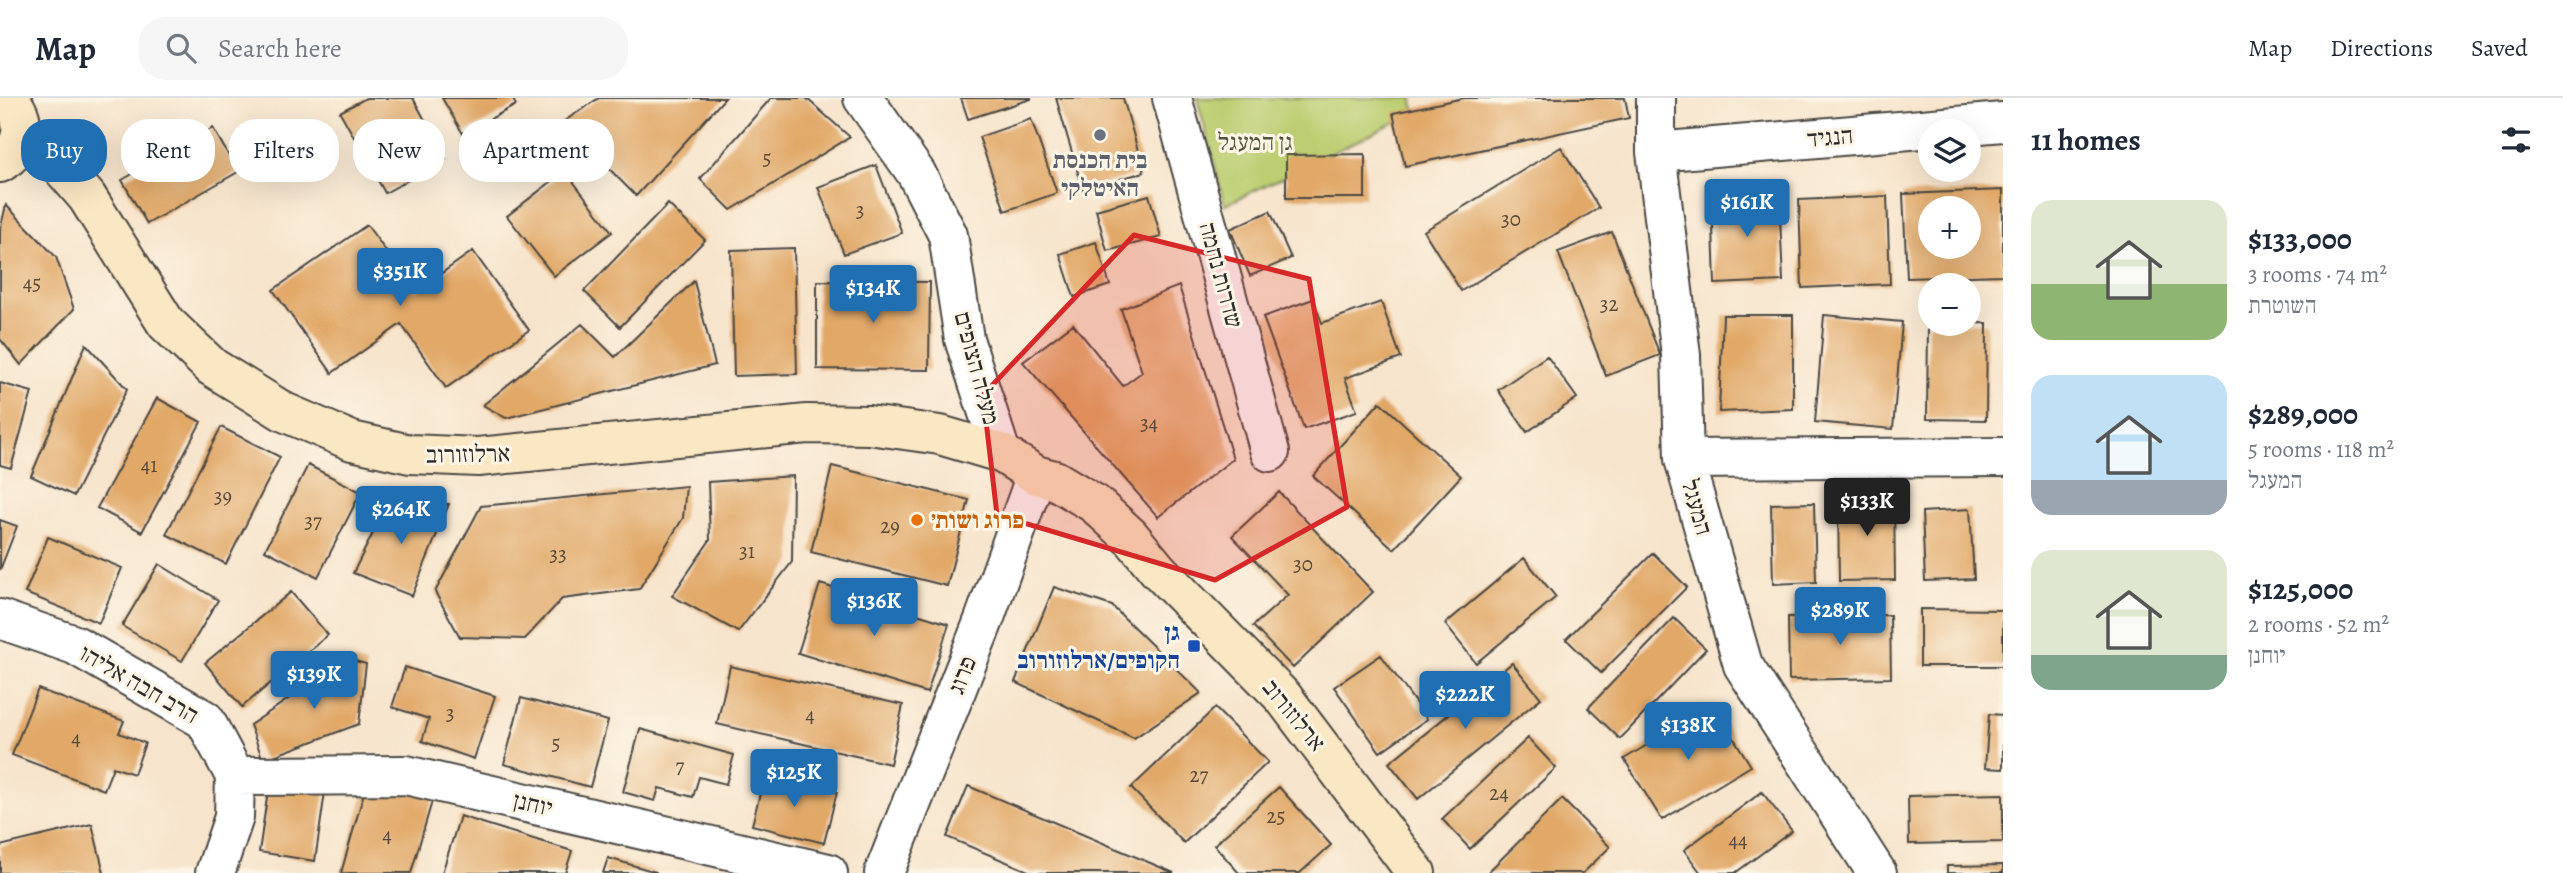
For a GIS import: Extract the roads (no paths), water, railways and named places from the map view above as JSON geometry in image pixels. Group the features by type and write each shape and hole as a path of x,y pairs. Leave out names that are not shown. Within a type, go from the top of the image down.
{"street":[{"path":"7,98 19,114 22,126 10,151"},
{"name":"מעלה הצופים","path":"863,98 916,173 948,235 964,339 1000,453"},
{"name":"שדרות נחמה","path":"1172,98 1270,452"},
{"name":"המעגל","path":"1657,98 1656,152 1681,355 1684,459 1743,665 1877,873"},
{"name":"הנגיד","path":"1656,152 2003,122"},
{"name":"ארלוזורוב","path":"10,151 48,154 70,177 87,197 166,323 212,367 284,412 352,441 410,454 478,457 807,424 869,425 940,435 1000,453 1036,475 1055,480 1095,503 1130,536 1158,570 1283,697 1416,873"},
{"path":"1684,459 2003,457"},
{"name":"פרוג","path":"884,873 984,620 1036,475"},
{"name":"הרב חבה אליהו","path":"0,619 75,645 205,720 235,776 234,817 215,873"},
{"name":"יוחנן","path":"235,776 406,775 828,873"}],"place":[{"name":"בית הכנסת האיטלקי","path":"1100,135"},
{"name":"פרוג ושות׳","path":"917,520"},
{"name":"גן הקופים/ארלוזורוב","path":"1194,646"}],"park label":[{"name":"גן המעגל","path":"1255,142"}]}
